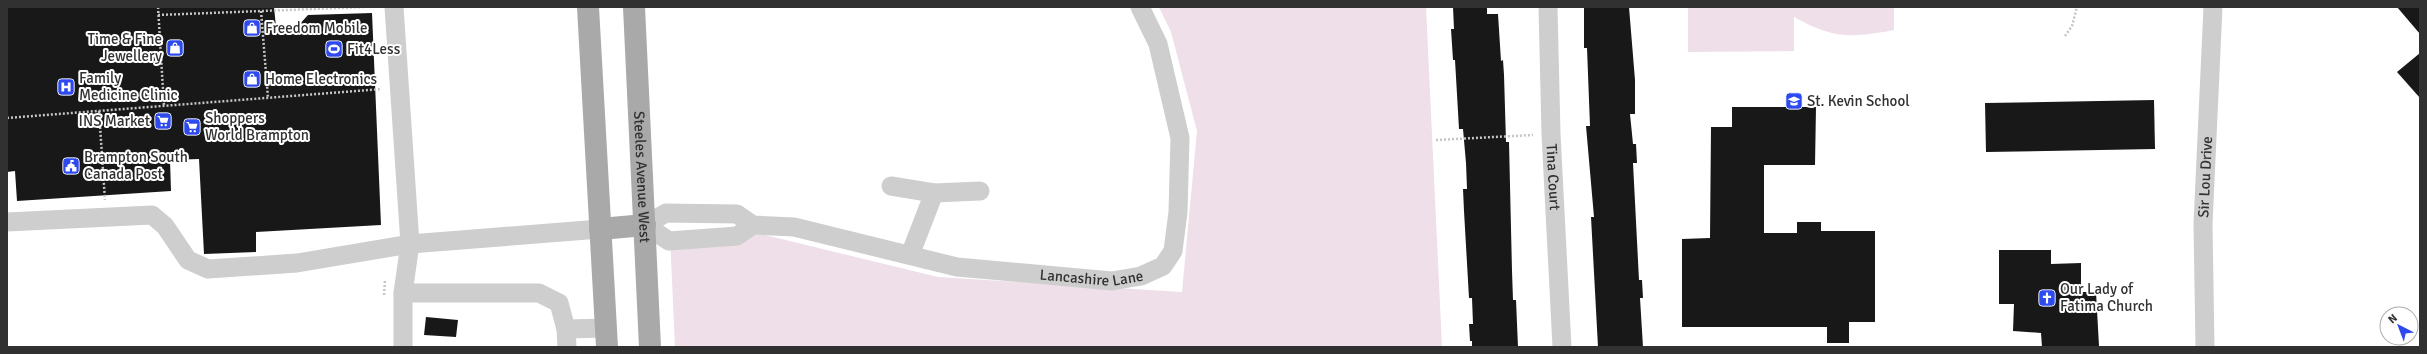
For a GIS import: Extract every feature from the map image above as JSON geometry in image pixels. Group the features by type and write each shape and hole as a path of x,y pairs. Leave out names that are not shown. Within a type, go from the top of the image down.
{"main road":[{"path":"588,7 606,338"},
{"name":"Steeles Avenue West","path":"634,7 650,347"},
{"path":"600,229 645,226"}],"street":[{"path":"394,7 398,88 410,244 403,293 403,347"},
{"name":"Lancashire Lane","path":"753,225 794,226 957,267 1112,281 1141,276 1163,266 1173,251 1178,212 1180,138 1158,44 1140,7"},
{"name":"Tina Court","path":"1548,7 1551,134 1562,347"},
{"name":"Sir Lou Drive","path":"2205,347 2203,224 2213,7"},
{"path":"891,186 934,193 980,191"},
{"path":"910,255 934,193"},
{"path":"666,213 738,214 753,225 737,236 669,241 645,226 666,213"},
{"path":"7,222 152,215 165,226 188,260 208,269 297,262 410,244 600,229"},
{"path":"403,293 539,293 559,303 566,338 606,338"}],"path":[{"path":"158,7 164,106"},
{"path":"158,15 365,7"},
{"path":"2065,36 2072,26 2077,7"},
{"path":"261,11 268,98"},
{"path":"7,118 398,88"},
{"path":"99,111 106,217"},
{"path":"1436,140 1551,134"}],"shaded area":[{"path":"1159,7 1426,7 1442,347 675,347 670,236 765,235 938,277 1182,292 1197,131 1171,32"},
{"path":"1688,7 1894,7 1894,30 1865,34 1842,35 1820,29 1794,17 1794,51 1688,52"}],"building":[{"name":"Shoppers World Brampton","path":"7,7 274,7 276,27 298,26 308,15 372,13 381,225 256,232 256,252 204,254 199,159 170,160 171,191 17,201 15,171 7,172"},
{"path":"1453,7 1487,7 1487,14 1498,14 1501,61 1503,60 1504,75 1506,142 1509,142 1513,300 1516,300 1518,347 1472,347 1472,341 1470,341 1469,324 1473,324 1472,298 1469,298 1463,189 1467,189 1466,163 1463,129 1459,129 1455,60 1453,60 1451,29 1454,29"},
{"path":"1584,7 1629,7 1635,80 1635,114 1630,114 1633,144 1636,144 1637,163 1633,163 1639,280 1642,280 1643,298 1640,298 1643,347 1598,347 1591,217 1594,217 1586,126 1590,126 1587,48 1584,48"},
{"path":"2397,7 2420,7 2420,34"},
{"path":"2420,53 2420,98 2397,72"},
{"path":"2154,100 2155,149 1986,152 1985,103"},
{"path":"1732,107 1816,107 1815,165 1764,165 1764,233 1797,233 1797,222 1821,222 1821,231 1875,231 1875,322 1849,322 1849,343 1827,343 1827,327 1682,327 1682,239 1710,238 1711,127 1732,127"},
{"name":"Our Lady of Fatima Church","path":"1999,250 2051,250 2051,264 2081,263 2081,292 2096,292 2099,346 2042,347 2041,333 2013,331 2014,304 1999,304"},
{"path":"426,317 458,320 456,337 424,335"}],"place":[{"name":"Freedom Mobile","path":"252,28"},
{"name":"Time & Fine Jewellery","path":"175,48"},
{"name":"Fit4Less","path":"334,49"},
{"name":"Home Electronics","path":"252,79"},
{"name":"Family Medicine Clinic","path":"66,87"},
{"name":"St. Kevin School","path":"1794,101"},
{"name":"INS Market","path":"163,121"},
{"name":"Shoppers World Brampton","path":"192,127"},
{"name":"Brampton South Canada Post","path":"71,166"},
{"name":"Our Lady of Fatima Church","path":"2047,298"}]}
